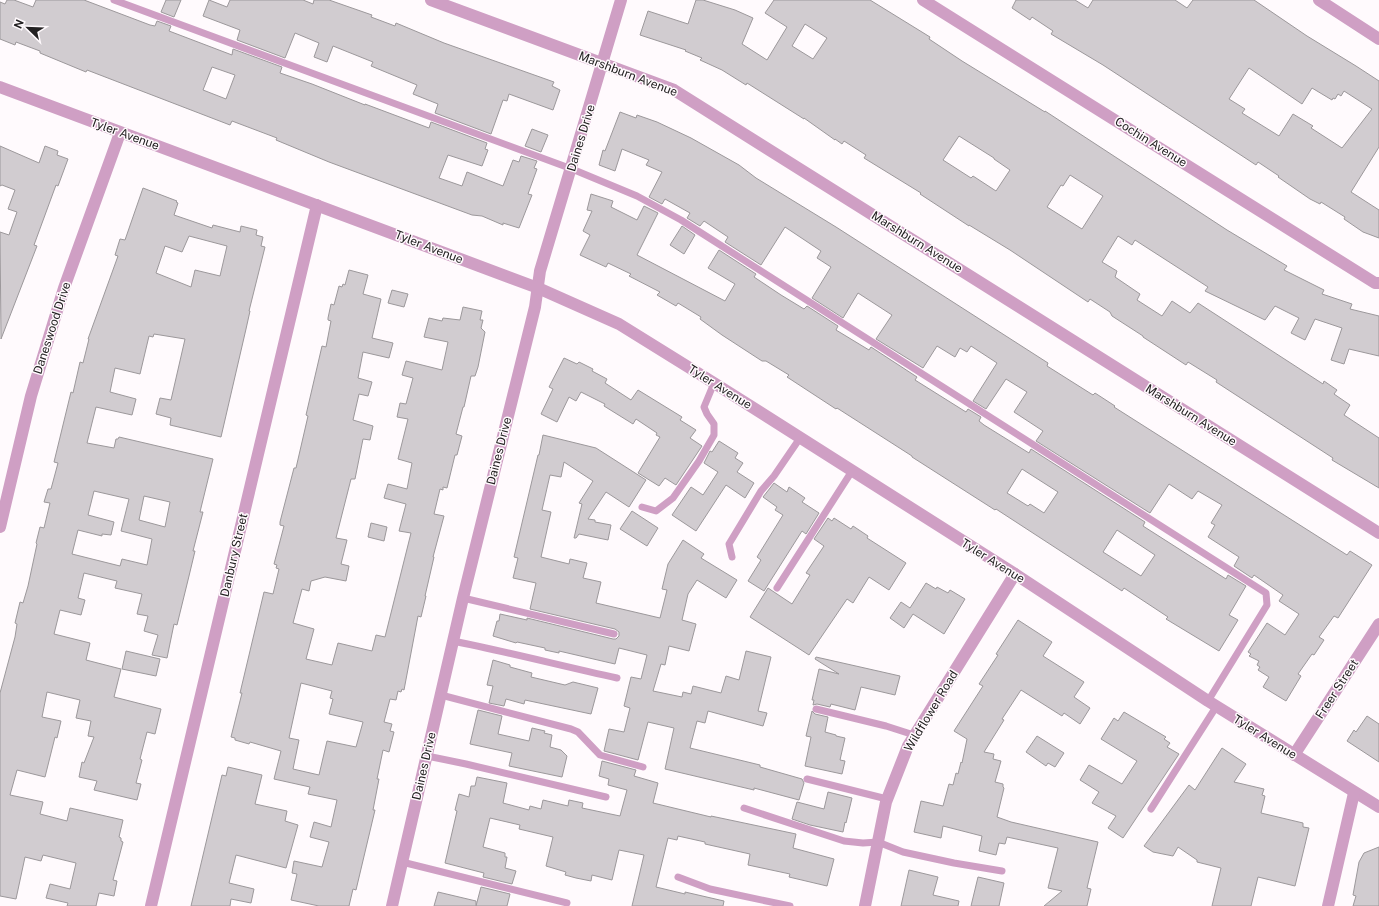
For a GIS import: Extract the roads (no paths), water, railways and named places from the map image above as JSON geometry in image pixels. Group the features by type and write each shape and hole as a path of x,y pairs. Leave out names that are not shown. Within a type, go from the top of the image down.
{"street":[{"name":"Marshburn Avenue","path":"431,0 674,90 1379,533"},
{"name":"Daines Drive","path":"392,906 463,598 535,307 540,271 572,169 621,0"},
{"name":"Cochin Avenue","path":"923,0 1375,283 1379,283"},
{"path":"1319,0 1379,39"},
{"name":"Tyler Avenue","path":"0,87 120,133 317,204 538,288 619,324 1015,574 1212,704 1379,808"},
{"name":"Daneswood Drive","path":"0,527 31,396 64,288 120,133"},
{"name":"Danbury Street","path":"151,906 317,204"},
{"name":"Wildflower Road","path":"865,906 888,799 908,746 1015,574"},
{"name":"Freer Street","path":"1294,755 1379,624"},
{"path":"1328,906 1354,793"}],"lane":[{"path":"114,0 572,169 637,196 681,220 1266,593 1267,605 1151,809"},
{"path":"642,507 656,511 673,498 699,461 714,435 714,424 704,407 714,383"},
{"path":"732,557 729,544 761,491 774,476 800,438"},
{"path":"777,588 852,471"},
{"path":"463,598 614,634"},
{"path":"453,641 508,652 557,665 617,678"},
{"path":"441,695 571,729 578,732 600,755 643,767"},
{"path":"816,709 886,726 914,735"},
{"path":"426,756 606,797"},
{"path":"807,779 888,799"},
{"path":"744,808 844,841 863,843 878,842 903,852 1002,871"},
{"path":"402,862 567,903"},
{"path":"678,877 710,889 790,906"}]}
